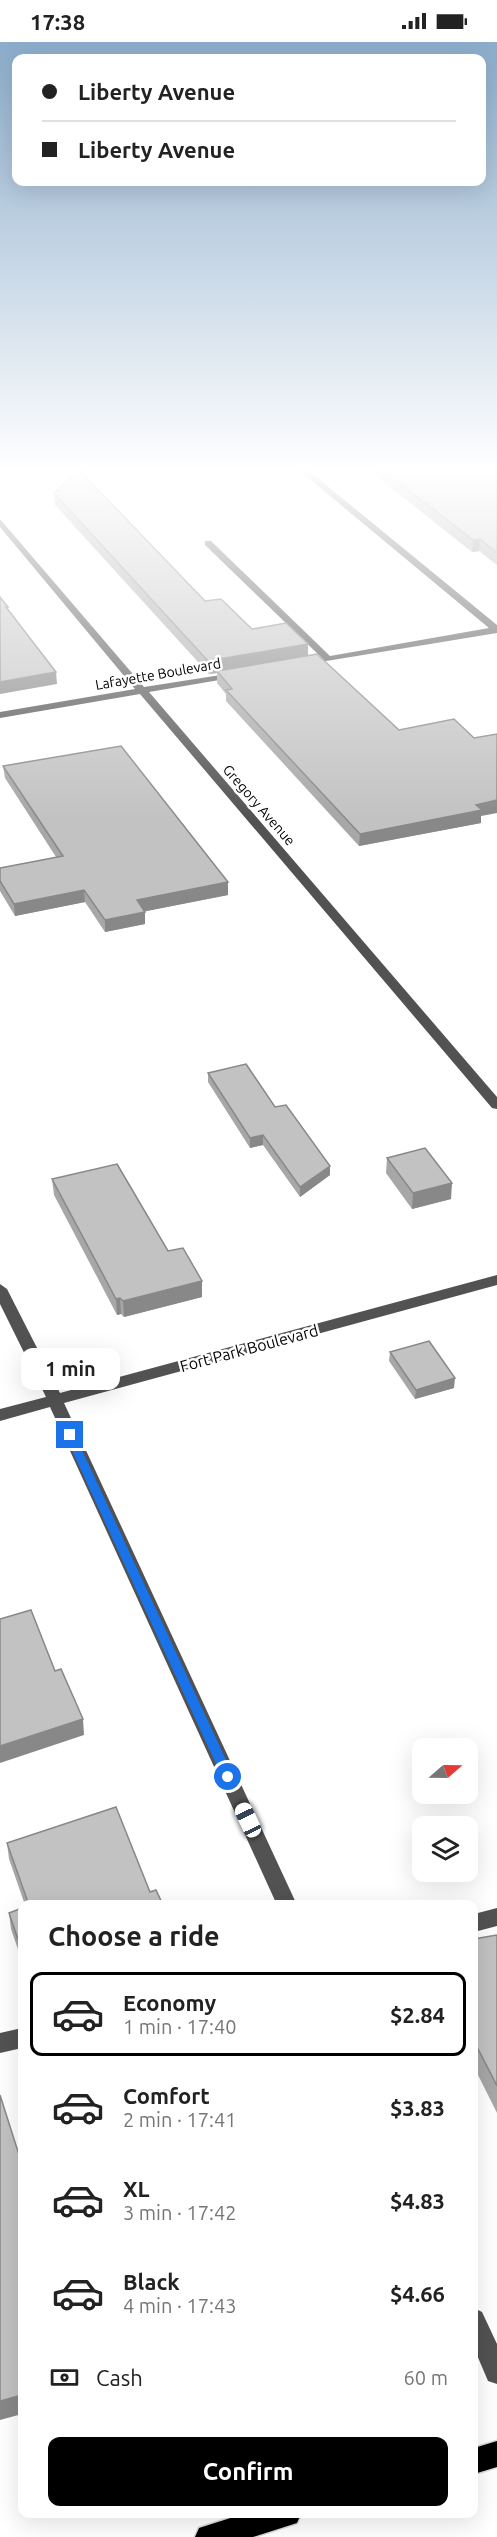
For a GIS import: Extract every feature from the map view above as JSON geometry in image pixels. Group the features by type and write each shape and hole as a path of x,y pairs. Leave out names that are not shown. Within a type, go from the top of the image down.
{"main road":[{"path":"478,2460 497,2454"},
{"path":"208,2537 274,2518"}],"street":[{"name":"Gregory Avenue","path":"55,587 497,1105"},
{"path":"254,587 328,659"},
{"path":"445,587 497,630"},
{"path":"294,665 497,630"},
{"name":"Lafayette Boulevard","path":"0,715 249,672"},
{"name":"Fort Park Boulevard","path":"0,1415 497,1280"},
{"path":"0,1288 55,1400 285,1900"},
{"path":"478,1922 497,1917"},
{"path":"0,2043 18,2039"},
{"path":"478,2329 497,2372"}],"building":[{"path":"141,587 192,587 205,601 221,599 252,629 286,623 308,644 208,661"},
{"path":"0,597 8,607 6,607 56,672 0,682"},
{"path":"317,654 399,730 454,719 474,738 497,734 497,800 476,805 482,810 360,834 226,690 232,689 217,671"},
{"path":"121,746 228,882 137,900 145,912 105,920 84,890 14,904 0,881 0,868 63,856 3,766"},
{"path":"246,1064 275,1107 286,1105 330,1166 300,1187 263,1135 250,1138 208,1073"},
{"path":"425,1148 452,1183 413,1193 387,1158"},
{"path":"117,1164 168,1251 183,1248 202,1281 123,1301 120,1298 116,1299 52,1179"},
{"path":"429,1341 455,1378 416,1390 390,1352"},
{"path":"31,1610 55,1671 61,1669 83,1719 0,1746 0,1619"},
{"path":"116,1807 150,1892 156,1890 161,1900 27,1900 7,1843"},
{"path":"18,1910 18,1939 9,1913"},
{"path":"497,1935 497,2086 478,2049 478,1938"},
{"path":"0,2095 18,2151 18,2396 0,2401"}],"route":[{"path":"70,1435 228,1777"}]}
